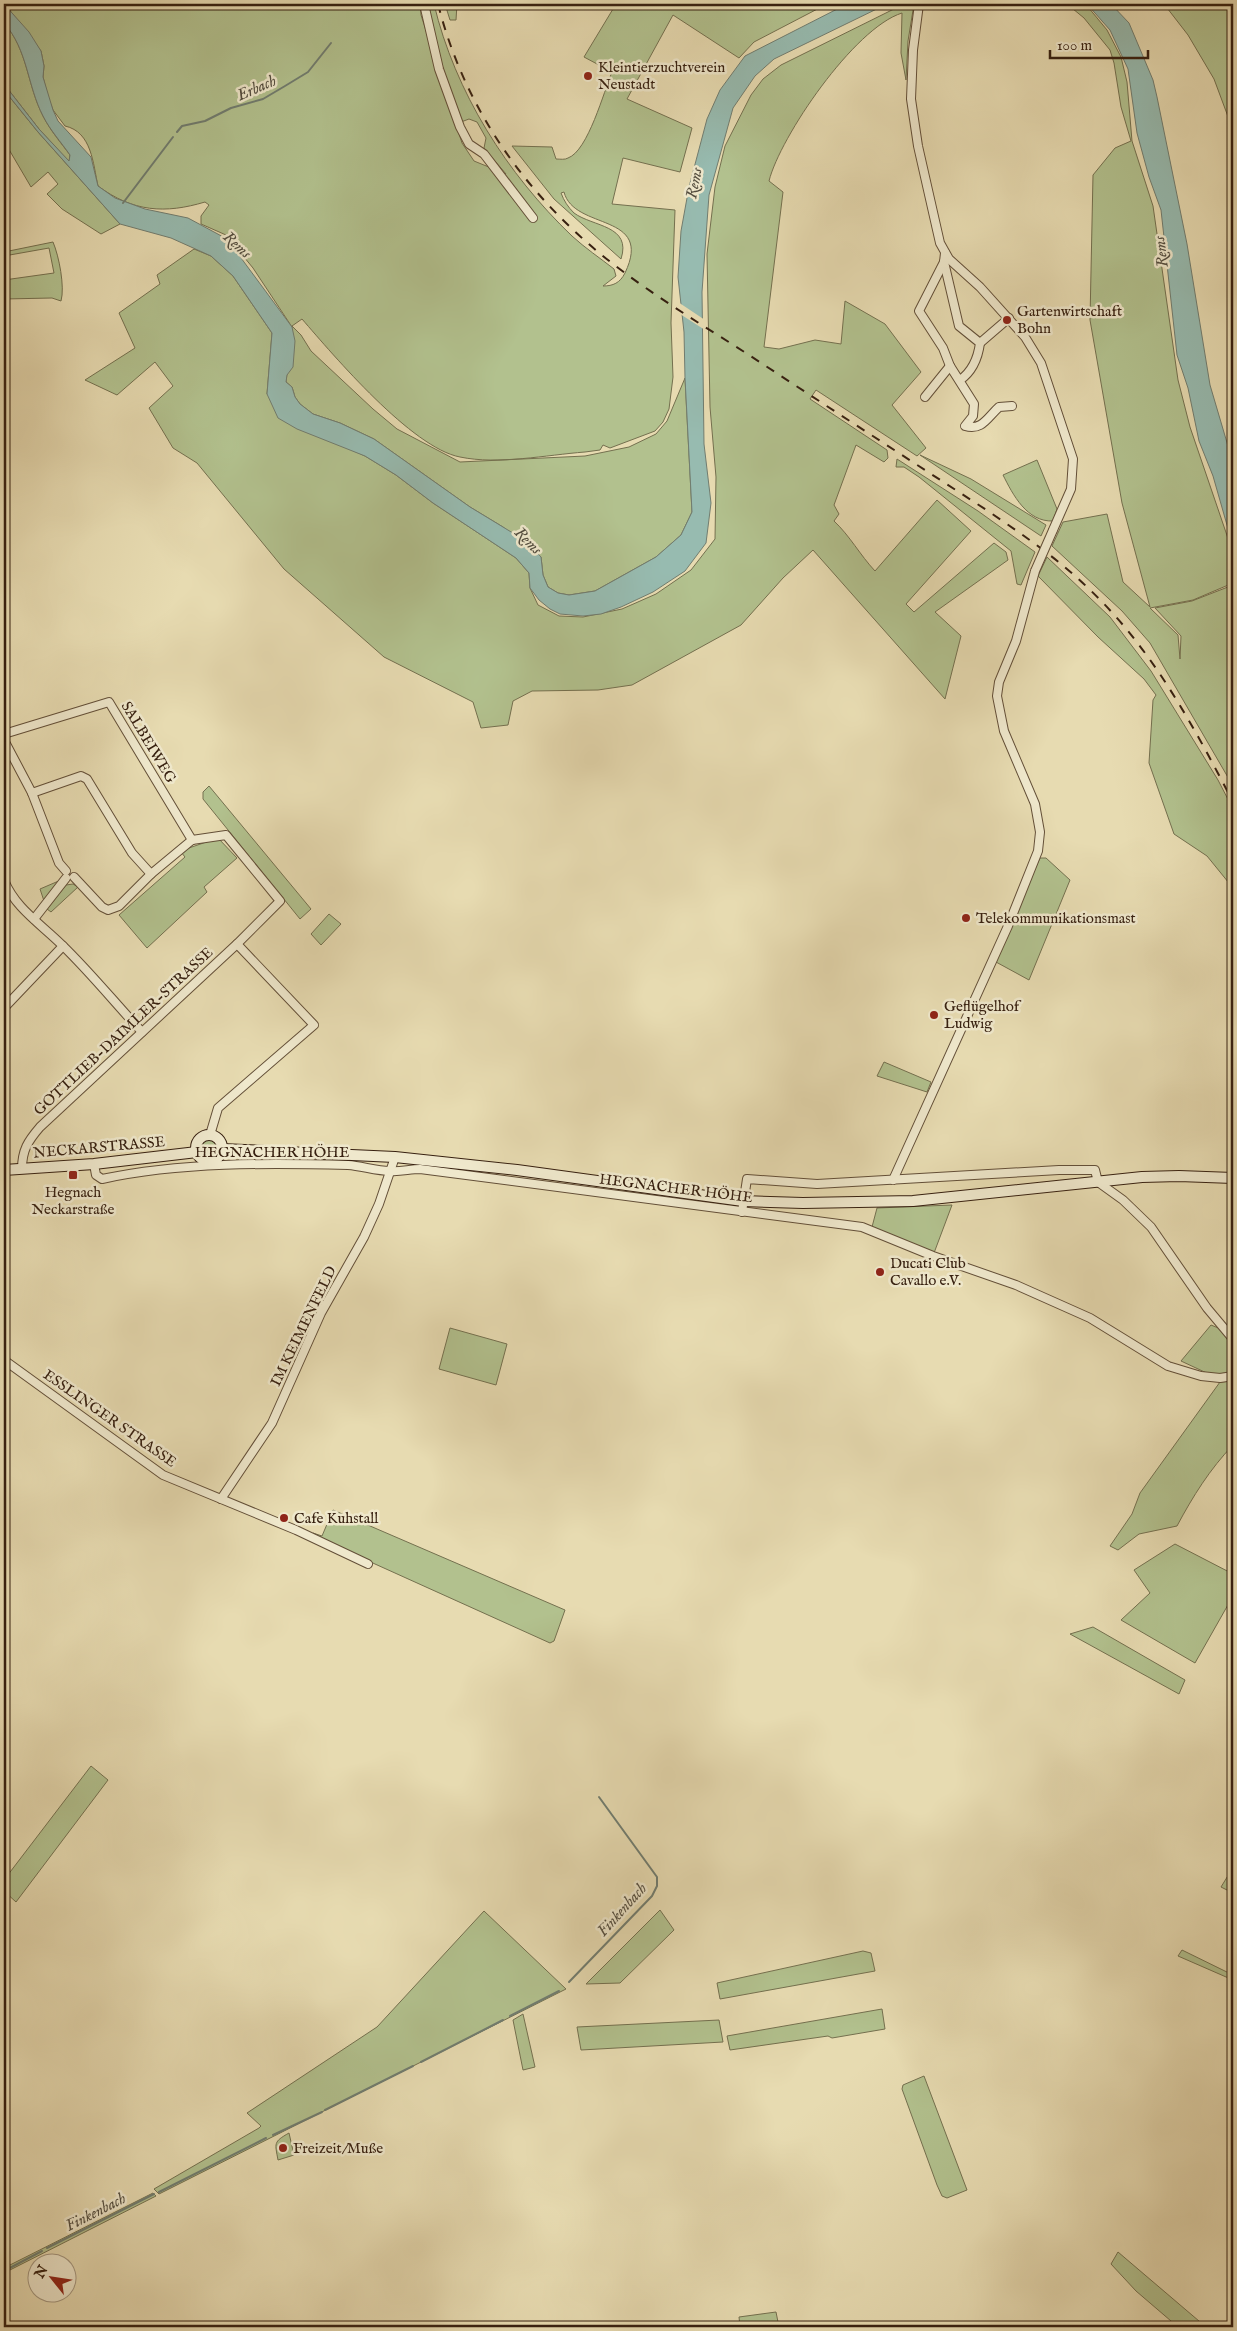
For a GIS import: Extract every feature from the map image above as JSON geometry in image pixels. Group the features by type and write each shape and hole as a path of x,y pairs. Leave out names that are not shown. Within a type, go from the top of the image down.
{"main road":[{"path":"210,1135 218,1139 222,1149 218,1158 213,1160 202,1159 197,1152 198,1141 210,1135"},
{"name":"HEGNACHER HÖHE","path":"222,1149 395,1157 517,1170 743,1200 803,1203 913,1202 1098,1182 1179,1176 1233,1178"},
{"name":"NECKARSTRASSE","path":"4,1170 94,1164 197,1152"}],"street":[{"path":"424,4 439,69 460,127 469,144 484,154 533,218"},
{"path":"919,4 912,50 911,88 913,122 931,206 945,253 944,262 955,316 959,326 980,343"},
{"path":"893,1180 1008,926 1038,851 1040,832 1035,804 1004,732 997,696 999,682 1016,641 1035,571 1071,489 1074,468 1072,454 1042,363 1025,337 1009,318 945,253"},
{"path":"944,262 919,311 943,348 950,366 974,404 973,416 965,426 974,429 983,426 999,407 1012,406"},
{"path":"960,380 966,376 978,358 980,343 1009,318"},
{"path":"925,397 950,366"},
{"name":"SALBEIWEG","path":"4,734 109,702 192,840"},
{"path":"4,740 32,793 53,850 69,876 102,907 108,910 119,906 151,874 192,840"},
{"path":"32,793 81,776 86,779 132,852 151,874"},
{"name":"GOTTLIEB-DAIMLER-STRASSE","path":"22,1169 24,1151 28,1141 280,901 226,835 192,840"},
{"path":"34,919 69,876"},
{"path":"4,880 10,895 63,946 142,1032"},
{"path":"210,1135 218,1108 314,1026 237,944"},
{"path":"4,1008 63,946"},
{"name":"IM KEIMENFELD","path":"221,1499 272,1423 321,1313 364,1237 379,1204 395,1157"},
{"name":"HEGNACHER HÖHE","path":"94,1164 96,1175 102,1179 127,1173 178,1168 231,1166 350,1165 390,1171 420,1168 451,1171 516,1183 862,1227 933,1256 1016,1285 1090,1318 1168,1366 1201,1376 1220,1378 1233,1376"},
{"path":"742,1212 747,1179 817,1184 1058,1170 1095,1170 1098,1182 1123,1200 1151,1227 1207,1308 1233,1339"},
{"name":"ESSLINGER STRASSE","path":"4,1360 163,1475 368,1564"}],"green space":[{"path":"5,4 420,4 421,15 462,143 474,161 506,174 484,148 486,138 477,122 469,119 461,122 442,68 427,4 434,4 443,37 455,69 486,130 505,159 548,212 572,236 614,269 616,276 603,286 616,283 625,273 631,254 629,240 621,231 609,224 582,213 571,204 564,192 561,193 566,204 574,213 609,228 616,233 621,239 623,248 621,259 554,199 512,146 552,147 556,159 567,159 582,144 589,133 612,72 584,57 616,4 827,4 754,42 739,58 673,15 627,99 692,128 680,172 623,158 612,204 675,210 671,323 673,377 669,409 663,422 655,431 610,448 603,445 600,450 520,459 585,456 629,447 656,434 667,421 685,378 692,512 681,535 656,557 595,591 569,595 558,593 548,587 543,575 541,557 503,527 470,507 374,439 340,423 313,414 300,404 295,397 292,387 286,382 292,327 253,268 226,235 201,224 201,216 209,205 205,202 163,209 137,206 111,195 98,186 90,150 86,142 74,129 65,126 53,110 43,77 44,66 41,51","holes":["302,319 353,377 397,419 420,437 441,450 460,457 502,460 460,462 397,429 311,351 301,335 292,326"]},
{"path":"445,4 457,4 456,20 450,20"},
{"path":"904,4 914,4 908,41 906,80 901,53 902,13 883,23 863,39 842,61 803,112 776,162 769,181 783,192 764,347 779,349 815,340 841,344 845,301 885,324 921,372 892,405 926,448 917,456 816,390 810,399 887,450 888,458 884,462 856,445 834,505 839,514 834,521 875,571 937,500 971,531 906,604 914,612 994,543 1006,552 1008,560 935,612 961,636 945,699 813,550 783,578 741,625 632,685 598,690 532,691 513,701 508,725 481,728 473,702 384,657 284,569 197,463 173,448 149,408 173,386 155,362 117,395 85,380 135,348 119,313 160,284 157,275 194,249 211,256 233,276 272,333 267,394 334,442 365,456 396,475 433,503 516,558 529,573 530,588 538,605 559,616 583,617 622,609 656,594 691,570 715,539 716,477 710,407 707,254 715,187 725,146 751,95 763,79 781,65"},
{"path":"1067,4 1084,4 1088,7 1107,30 1121,57 1127,82 1132,141 1153,206 1178,380 1190,427 1233,553 1233,583 1193,600 1150,608 1178,635 1180,659 1181,636 1155,608 1192,601 1233,585 1233,786 1150,643 1122,611 1052,546 1063,522 1107,514 1123,582 1150,607 1122,503 1090,320 1093,175 1115,148 1131,141 1121,107 1110,50 1084,18"},
{"path":"1164,4 1229,4 1233,9 1233,130 1214,79 1188,35"},
{"path":"4,23 12,33 23,56 43,116 70,155 69,162 39,129 4,84"},
{"path":"4,90 38,132 120,224 101,234 62,209 47,194 58,184 48,172 31,187 4,141"},
{"path":"53,242 61,272 61,301 52,298 4,299 4,280 54,273 49,248 4,256 4,252"},
{"path":"920,455 971,479 1046,525 1041,536"},
{"path":"897,459 978,511 1035,552 1021,585 1017,584 1011,551 919,477 904,467 896,467"},
{"path":"1037,460 1057,509 1053,521 1044,520 1028,512 1016,499 1003,475"},
{"path":"1047,557 1110,617 1151,671 1218,780 1233,809 1233,888 1207,856 1174,834 1149,763 1153,700 1156,695 1144,679 1098,637 1038,576"},
{"path":"209,786 311,909 300,919 203,799 203,792"},
{"path":"218,838 237,858 204,887 207,892 147,948 119,915 185,857 181,852 183,850"},
{"path":"1040,858 1046,858 1070,880 1029,980 996,962 995,958"},
{"path":"61,880 44,901 40,889"},
{"path":"73,884 78,887 51,912 47,909 66,885"},
{"path":"329,914 341,924 321,945 311,934"},
{"path":"884,1062 931,1082 927,1092 877,1076"},
{"path":"209,1140 215,1142 217,1148 215,1154 209,1156 203,1154 201,1148 203,1142"},
{"path":"952,1205 934,1253 872,1227 877,1208"},
{"path":"1211,1325 1233,1334 1233,1372 1211,1375 1181,1361"},
{"path":"450,1328 507,1344 496,1385 439,1369"},
{"path":"1233,1381 1233,1396 1230,1401 1233,1398 1233,1433 1228,1429 1233,1434 1233,1445 1202,1483 1177,1526 1139,1534 1118,1550 1110,1546 1132,1514 1140,1493 1220,1382"},
{"path":"333,1510 565,1610 554,1641 550,1643 313,1536 313,1533 322,1536"},
{"path":"1175,1544 1233,1574 1233,1596 1195,1663 1121,1620 1150,1593 1134,1570"},
{"path":"1093,1627 1185,1680 1179,1694 1070,1634"},
{"path":"91,1766 108,1780 16,1902 4,1891 4,1880"},
{"path":"1229,1874 1233,1876 1233,1893 1221,1887"},
{"path":"660,1910 674,1930 620,1983 586,1984"},
{"path":"484,1911 566,1989 159,2194 154,2189 259,2128 261,2126 247,2113 377,2027"},
{"path":"1182,1950 1233,1975 1233,1980 1178,1956"},
{"path":"863,1951 871,1953 875,1971 720,1999 717,1983"},
{"path":"882,2009 885,2029 832,2038 828,2036 730,2050 727,2036"},
{"path":"523,2014 535,2067 523,2070 513,2020"},
{"path":"719,2020 723,2042 581,2050 577,2027"},
{"path":"924,2076 967,2190 947,2198 942,2196 937,2185 902,2089 903,2085"},
{"path":"289,2133 294,2155 278,2160 276,2144"},
{"path":"153,2193 156,2196 42,2254 32,2254"},
{"path":"1118,2252 1206,2327 1178,2327 1136,2291 1111,2264"},
{"path":"28,2256 28,2261 4,2273 4,2268"},
{"path":"776,2312 779,2327 740,2327 739,2317"}],"water":[{"name":"Rems","path":"4,4 29,32 41,51 44,66 43,77 53,110 58,121 91,157 98,186 115,198 145,209 188,218 227,239 292,327 295,341 293,367 287,375 286,382 292,387 295,397 300,404 313,414 340,423 374,439 470,507 526,541 541,557 543,575 548,587 558,593 569,595 595,591 656,557 681,535 692,512 684,332 678,277 681,231 689,187 707,119 720,90 745,56 847,4 887,4 774,59 755,76 733,108 709,195 702,292 704,444 711,503 706,543 685,571 653,592 601,614 583,616 560,614 539,600 530,588 529,573 516,558 433,503 396,475 365,456 297,429 278,418 267,394 272,333 233,276 211,256 171,238 120,224 38,132 4,90 4,84 39,129 69,161 70,155 43,116 23,56 12,33 4,23"},
{"path":"1087,4 1111,4 1129,23 1153,80 1187,244 1210,385 1233,463 1233,546 1213,476 1199,441 1188,388 1177,355 1161,210 1149,177 1137,133 1128,69 1110,30"}],"pier":[{"path":"678,302 705,320 705,330 680,314"}],"waterway":[{"name":"Erbach","path":"177,132 182,126 205,121 231,108 263,99 308,72 331,43"},
{"name":"Erbach","path":"123,203 173,137"},
{"name":"Finkenbach","path":"569,1982 652,1896 657,1886 657,1877 599,1797"},
{"name":"Finkenbach","path":"510,2016 559,1991"},
{"name":"Finkenbach","path":"421,2062 503,2020"},
{"name":"Finkenbach","path":"325,2110 413,2066"},
{"name":"Finkenbach","path":"273,2135 322,2112"},
{"name":"Finkenbach","path":"159,2192 266,2138"},
{"name":"Finkenbach","path":"47,2248 154,2194"},
{"name":"Finkenbach","path":"4,2271 42,2251"}],"railway":[{"path":"438,4 450,43 465,81 483,117 529,183 556,213 585,241 649,290 988,511 1076,576 1132,636 1151,662 1186,716 1233,802"}],"place":[{"name":"Kleintierzuchtverein Neustadt","path":"588,76"},
{"name":"Gartenwirtschaft Bohn","path":"1007,320"},
{"name":"Telekommunikationsmast","path":"966,918"},
{"name":"Geflügelhof Ludwig","path":"934,1015"},
{"name":"Hegnach Neckarstraße","path":"73,1175"},
{"name":"Ducati Club Cavallo e.V.","path":"880,1272"},
{"name":"Cafe Kuhstall","path":"284,1518"},
{"name":"Freizeit/Muße","path":"283,2148"}]}
